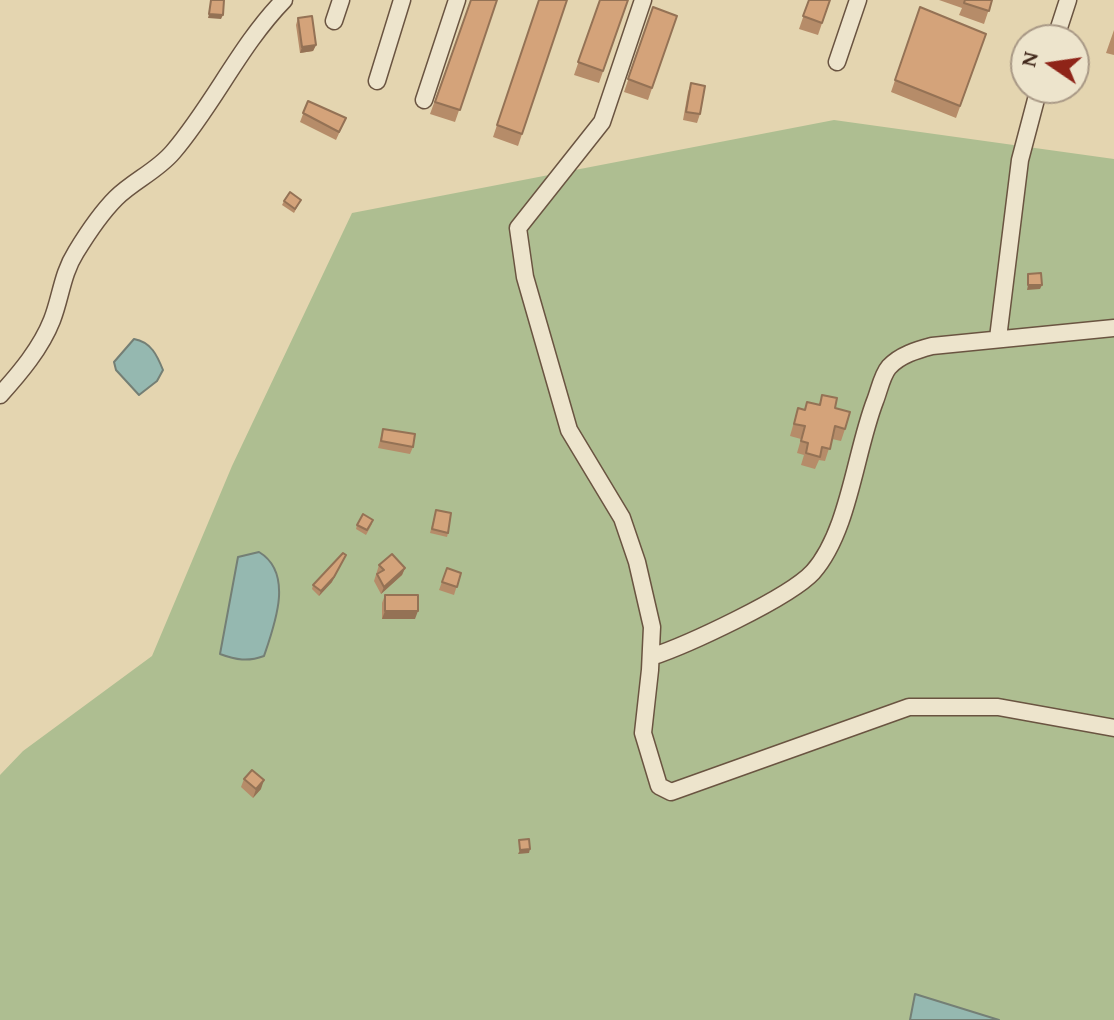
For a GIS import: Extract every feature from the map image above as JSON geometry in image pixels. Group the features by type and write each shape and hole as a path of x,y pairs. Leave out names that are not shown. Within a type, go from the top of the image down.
{"street":[{"path":"0,395 33,354 50,324 59,299 61,281 76,252 98,221 116,198 146,177 172,153 262,23 284,0"},
{"path":"334,21 341,0"},
{"path":"377,81 402,0"},
{"path":"424,100 457,0"},
{"path":"643,0 602,122 518,228 525,277 569,430 622,518 637,562 652,627 643,733 659,786 671,792 909,707 998,707 1114,728"},
{"path":"837,62 858,0"},
{"path":"1060,24 1068,0"},
{"path":"998,338 1020,160 1035,104"},
{"path":"651,657 678,647 782,594 812,573 835,540 866,424 887,368 911,352 932,346 1114,328"}],"green space":[{"path":"834,120 1114,159 1114,1020 0,1020 0,775 23,751 152,656 232,466 352,213"}],"water":[{"path":"134,339 149,346 163,370 157,381 139,395 116,370 114,362"},
{"path":"259,552 270,561 279,586 273,629 264,656 247,660 231,658 220,654 238,557"},
{"path":"915,994 999,1020 910,1020"}],"building":[{"path":"211,0 224,0 223,15 209,14"},
{"path":"471,0 497,0 460,110 435,102"},
{"path":"539,0 567,0 522,134 497,125"},
{"path":"600,0 628,0 603,71 578,62"},
{"path":"809,0 830,0 822,23 803,16"},
{"path":"965,0 992,0 989,11 964,3"},
{"path":"653,7 677,16 652,88 628,79"},
{"path":"920,7 986,34 960,106 895,80"},
{"path":"312,16 316,45 302,47 298,18"},
{"path":"691,83 705,86 700,114 686,112"},
{"path":"308,101 346,118 339,132 303,113"},
{"path":"290,192 301,200 295,209 284,201"},
{"path":"1041,273 1042,285 1028,285 1028,274"},
{"path":"822,395 837,398 835,408 850,412 845,429 835,426 830,449 822,447 820,457 806,453 808,443 801,441 805,426 794,424 798,408 805,410 807,402 820,405"},
{"path":"383,429 415,434 413,447 381,441"},
{"path":"436,510 451,513 448,533 432,529"},
{"path":"363,514 373,520 367,530 357,525"},
{"path":"343,553 346,555 334,577 321,591 313,585"},
{"path":"392,554 405,568 384,587 377,574 384,570 379,565"},
{"path":"447,568 461,573 457,587 442,582"},
{"path":"385,595 418,595 418,611 385,611"},
{"path":"252,770 264,780 256,789 244,779"},
{"path":"529,839 530,849 520,850 519,840"}]}
